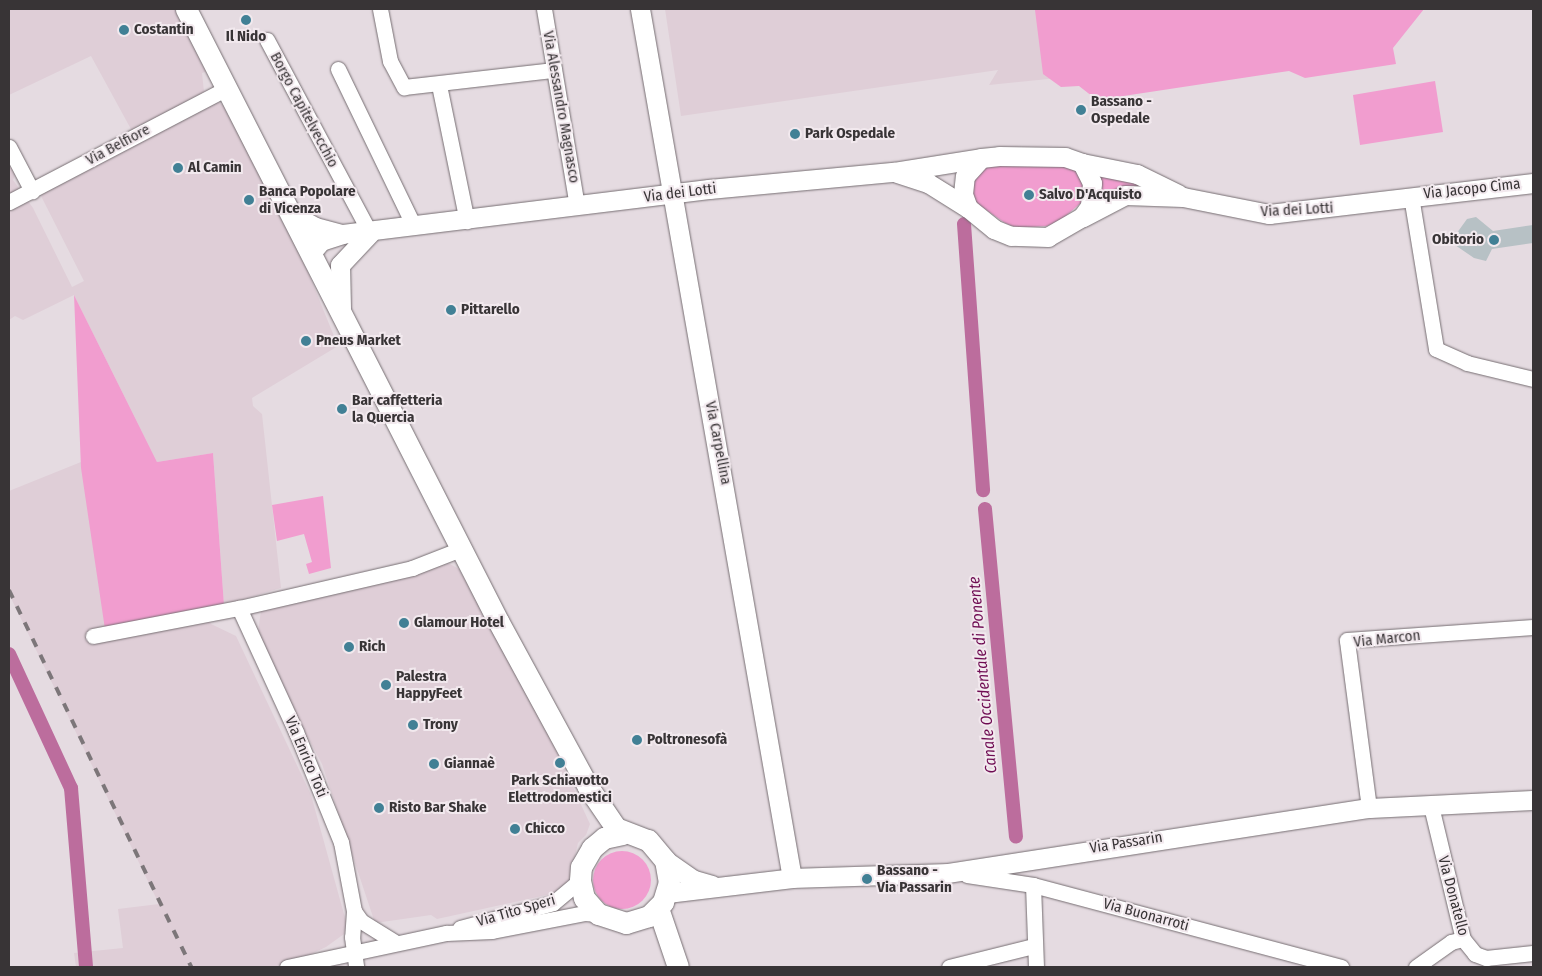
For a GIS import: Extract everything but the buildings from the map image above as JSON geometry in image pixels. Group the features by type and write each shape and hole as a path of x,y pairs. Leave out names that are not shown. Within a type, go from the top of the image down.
{"main road":[{"path":"186,9 461,549 588,787 623,834"},
{"path":"588,787 596,844"},
{"path":"662,900 635,922 615,922 598,914 584,898 580,880 584,860 596,844 623,834 648,840 665,860 669,873 662,900 678,967"},
{"path":"635,922 678,967"}],"street":[{"path":"380,9 390,61 404,86 439,85 554,70"},
{"name":"Via Alessandro Magnasco","path":"544,9 577,206"},
{"name":"Via Carpellina","path":"640,9 672,194 735,531 792,878"},
{"name":"Borgo Capitelvecchio","path":"267,40 356,237"},
{"path":"338,69 414,226"},
{"path":"439,85 467,221"},
{"name":"Via Belfiore","path":"9,202 227,88"},
{"path":"9,147 32,191"},
{"name":"Via dei Lotti","path":"311,253 321,241 356,237 414,226 467,221 672,194 894,172 981,158 1066,157 1082,164 1137,174 1184,197"},
{"path":"968,208 963,194 965,176 981,158"},
{"path":"1082,164 1092,183 1090,206 1082,217"},
{"name":"Via dei Lotti","path":"894,172 928,183 968,208 994,229 1030,238 1048,237 1106,202 1125,195 1184,197 1269,214 1411,196"},
{"name":"Via Jacopo Cima","path":"1411,196 1533,183"},
{"path":"1411,196 1436,349 1467,363 1533,379"},
{"name":"Via dei Lotti","path":"290,213 315,227 356,237"},
{"path":"342,316 338,288 340,265 356,237"},
{"path":"93,636 239,608 421,566 461,549"},
{"name":"Via Enrico Toti","path":"239,608 296,732 341,842 354,911 355,960"},
{"name":"Via Marcon","path":"1369,808 1347,640 1533,627"},
{"name":"Via Passarin","path":"662,900 718,887 792,878 948,873 1369,808 1533,800"},
{"name":"Via Donatello","path":"1431,806 1463,939 1475,954 1486,958 1533,953"},
{"name":"Via Passarin","path":"665,860 694,880 718,887"},
{"name":"Via Buonarroti","path":"948,873 1033,885 1341,967"},
{"name":"Via Tito Speri","path":"446,933 485,918 553,903 580,880"},
{"path":"1033,885 1033,946 1036,967"},
{"path":"354,911 361,921 395,942"},
{"path":"287,967 355,960 395,942 446,933 492,931 585,913 598,914"},
{"path":"1416,967 1451,942 1463,939"},
{"path":"949,967 1033,946"}],"shaded area":[{"path":"9,9 175,9 207,71 202,73 204,92 132,131 91,56 9,95"},
{"path":"665,9 1398,9 1107,73 989,85 998,70 681,116"},
{"path":"1424,9 1393,48 1396,64 1305,78 1289,71 1097,100 1079,86 1061,87 1043,74 1035,10"},
{"path":"1435,81 1443,132 1360,145 1353,95"},
{"path":"216,102 224,105 308,272 338,346 252,398 253,406 262,414 281,588 224,605 213,453 157,462 74,295 23,320 15,316 9,320 9,159 16,172 13,180 33,208 72,287 84,281 39,192"},
{"path":"990,163 1062,165 1075,170 1084,179 1083,201 1060,221 1047,226 1016,228 1005,223 976,203 972,195 975,174"},
{"path":"1098,172 1157,189 1099,199"},
{"path":"74,295 157,462 213,453 224,605 106,636 81,468"},
{"path":"81,462 81,468 211,624 236,636 311,795 347,925 344,934 326,947 296,961 273,967 76,967 74,953 123,948 118,909 159,904 9,594 9,491"},
{"path":"323,496 331,568 309,574 306,564 312,562 304,534 277,541 272,505"},
{"path":"448,563 459,569 539,714 590,824 586,835 578,843 568,884 551,894 437,919 431,915 375,923 322,764 257,641 261,610"},
{"path":"616,851 628,851 643,859 651,874 651,886 643,901 628,909 616,909 601,901 593,886 593,874 601,859"}],"waterway":[{"name":"Canale Occidentale di Ponente","path":"964,224 983,490"},
{"name":"Canale Occidentale di Ponente","path":"985,509 1016,837"},
{"path":"9,654 71,788 86,967"}],"railway":[{"path":"9,590 191,967"}],"place":[{"name":"Il Nido","path":"246,20"},
{"name":"Costantin","path":"124,30"},
{"name":"Bassano - Ospedale","path":"1081,110"},
{"name":"Park Ospedale","path":"795,134"},
{"name":"Al Camin","path":"178,168"},
{"name":"Salvo D'Acquisto","path":"1029,195"},
{"name":"Banca Popolare di Vicenza","path":"249,200"},
{"name":"Obitorio","path":"1494,240"},
{"name":"Pittarello","path":"451,310"},
{"name":"Pneus Market","path":"306,341"},
{"name":"Bar caffetteria la Quercia","path":"342,409"},
{"name":"Glamour Hotel","path":"404,623"},
{"name":"Rich","path":"349,647"},
{"name":"Palestra HappyFeet","path":"386,685"},
{"name":"Trony","path":"413,725"},
{"name":"Poltronesofà","path":"637,740"},
{"name":"Park Schiavotto Elettrodomestici","path":"560,763"},
{"name":"Giannaè","path":"434,764"},
{"name":"Risto Bar Shake","path":"379,808"},
{"name":"Chicco","path":"515,829"},
{"name":"Bassano - Via Passarin","path":"867,879"}]}
